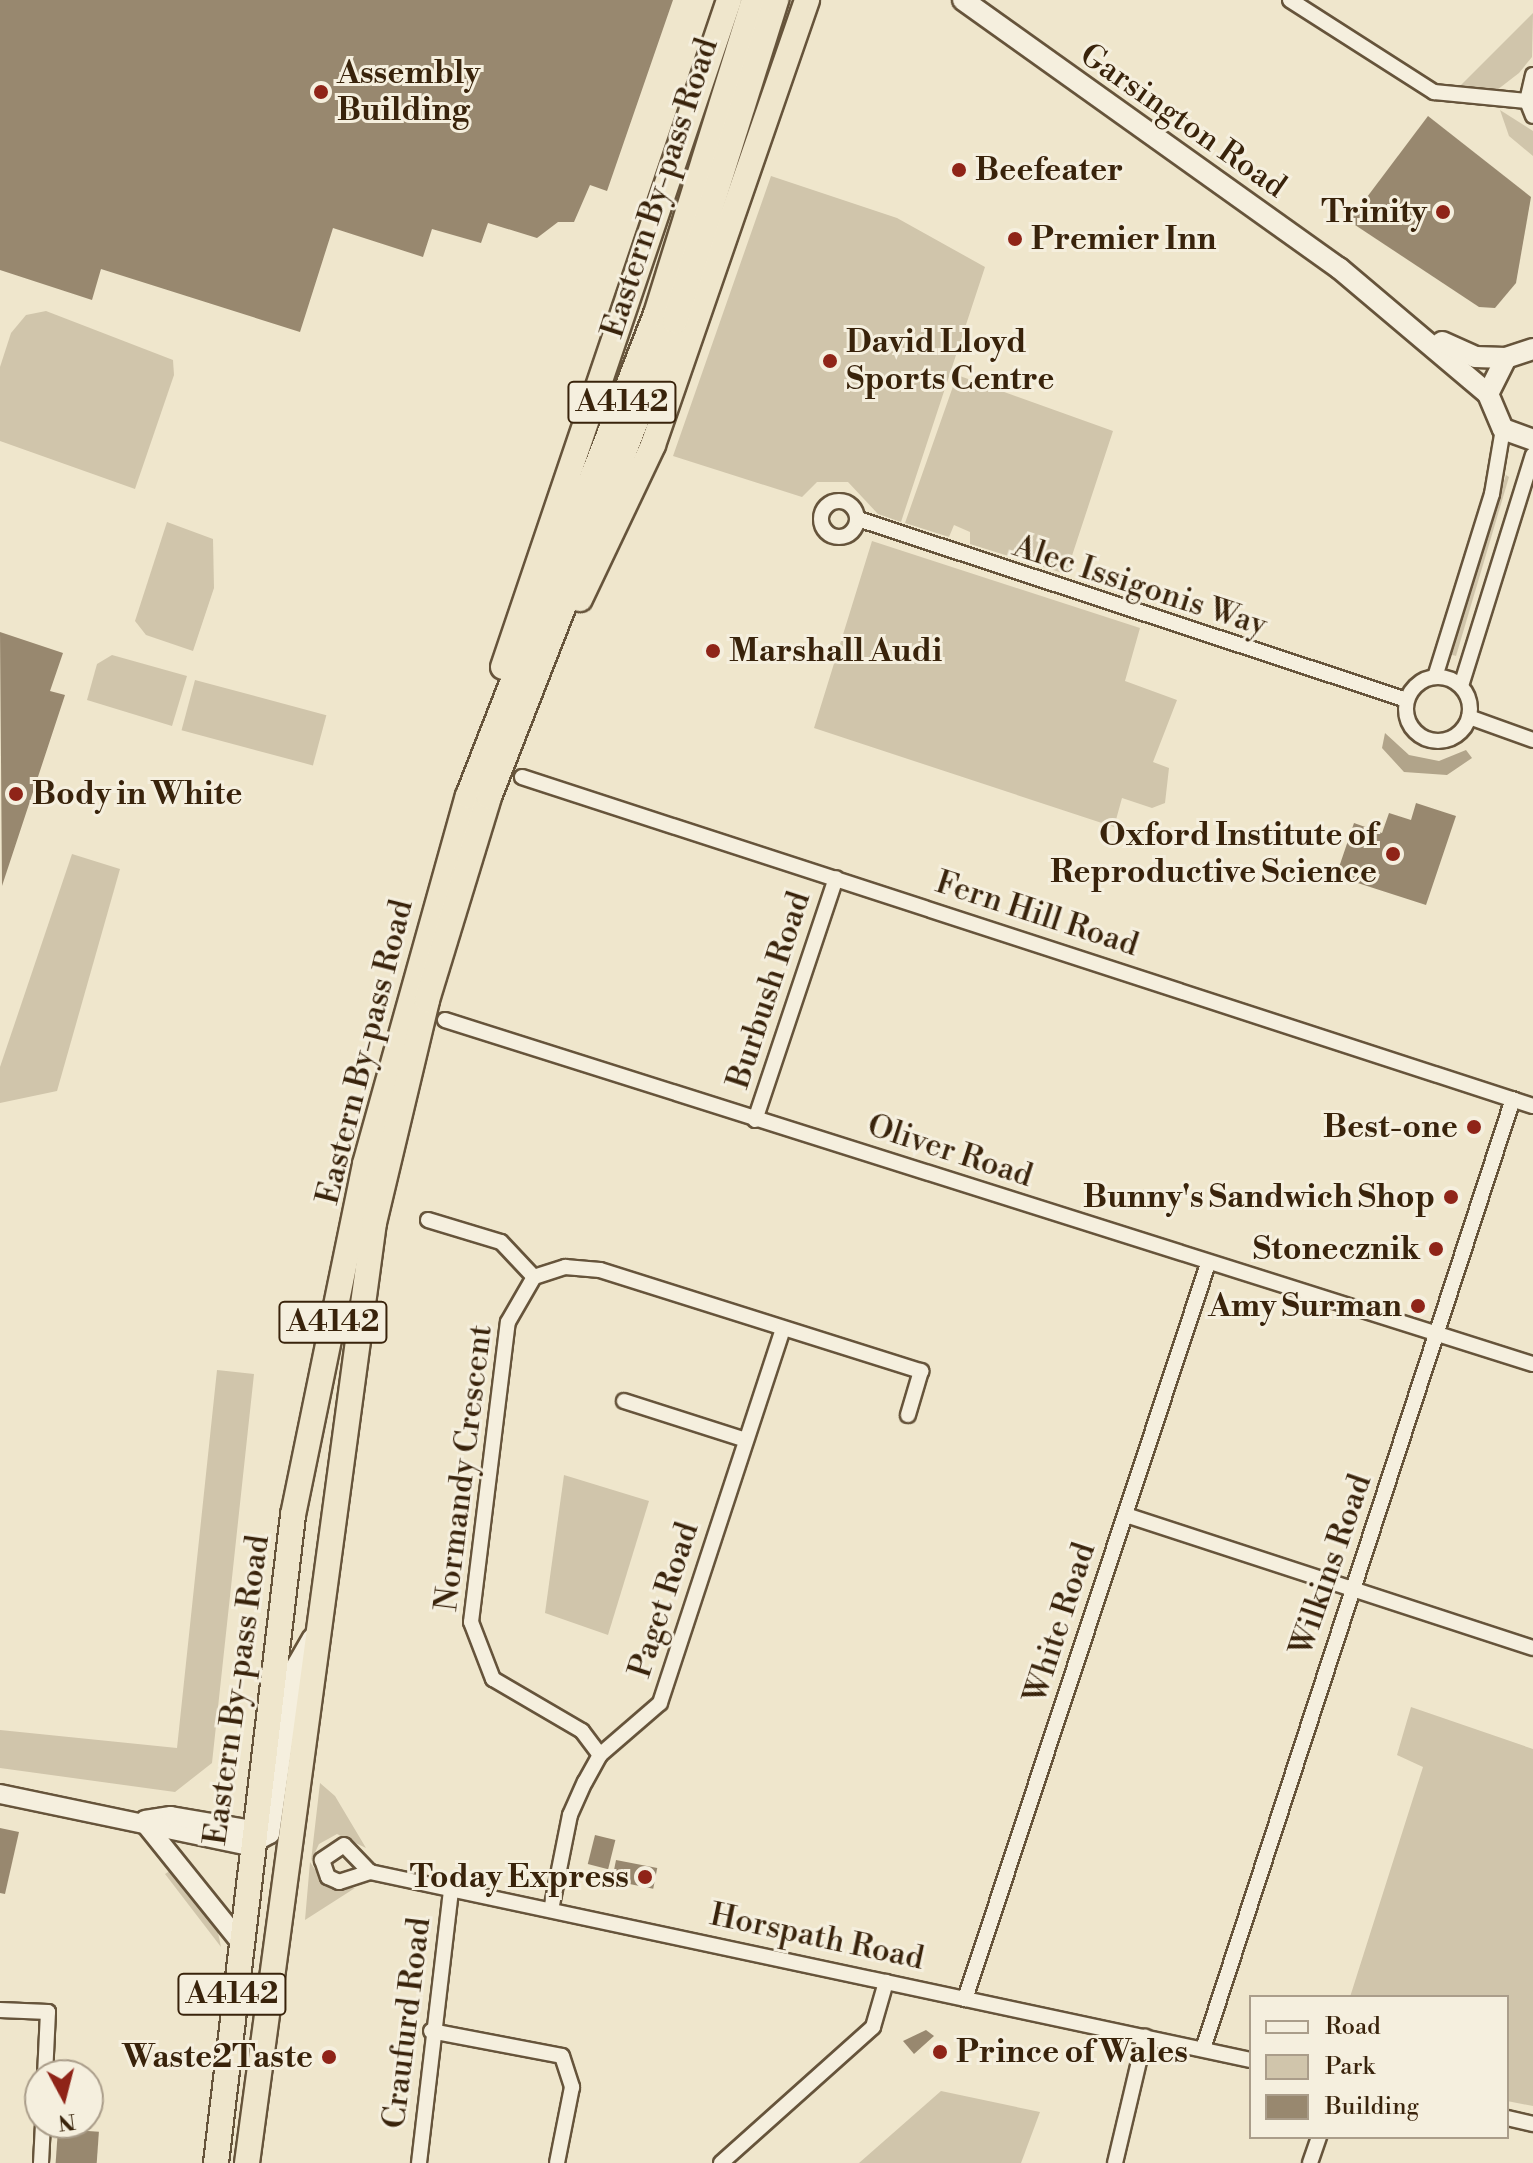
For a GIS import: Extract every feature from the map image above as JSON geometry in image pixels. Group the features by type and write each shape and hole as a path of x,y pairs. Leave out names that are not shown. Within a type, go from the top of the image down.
{"highway":[{"path":"468,796 619,307 729,0"},
{"name":"Eastern By-pass Road","path":"216,2163 238,1939 256,1835 293,1515 365,1164 468,796 656,314 754,0"},
{"name":"Eastern By-pass Road","path":"247,2163 312,1638 374,1223 419,1030 489,797 675,321 776,0"},
{"path":"552,634 596,569 653,445 807,0"}],"main road":[{"name":"Garsington Road","path":"963,0 1428,336"},
{"path":"1428,336 1475,357 1506,358 1532,348"},
{"path":"1428,336 1488,394 1503,429 1533,440"},
{"path":"1488,394 1506,358"}],"street":[{"path":"1290,0 1434,92 1527,101"},
{"path":"1533,75 1527,101 1533,116"},
{"path":"1435,677 1492,494 1503,429"},
{"path":"1461,686 1435,677 1417,684 1407,700 1413,729 1429,740 1458,734 1469,717 1461,686 1533,455"},
{"name":"Alec Issigonis Way","path":"858,519 1407,700"},
{"path":"1469,717 1533,740"},
{"name":"Fern Hill Road","path":"522,777 1533,1106"},
{"name":"Burbush Road","path":"755,1120 836,878"},
{"name":"Oliver Road","path":"445,1020 1208,1264 1533,1364"},
{"name":"Wilkins Road","path":"1203,2049 1352,1589 1439,1334 1513,1099"},
{"path":"428,1220 501,1242 534,1277 565,1267 600,1270 928,1374 908,1415"},
{"name":"White Road","path":"965,1999 1208,1264"},
{"name":"Normandy Crescent","path":"534,1277 508,1322 471,1622 493,1679 582,1731 600,1755"},
{"name":"Paget Road","path":"551,1910 570,1815 600,1755 660,1703 783,1329"},
{"path":"624,1401 746,1440"},
{"path":"1126,1515 1533,1648"},
{"path":"256,1835 294,1669 312,1638"},
{"path":"0,1794 142,1820 256,1835 286,1854"},
{"path":"142,1820 238,1939"},
{"name":"Horspath Road","path":"370,1872 1249,2060"},
{"name":"Craufurd Road","path":"419,2163 431,2031 451,1889"},
{"path":"721,2163 873,2027 886,1982"},
{"path":"0,2010 48,2012 46,2059"},
{"path":"431,2031 562,2056 572,2087 557,2163"},
{"path":"1115,2163 1145,2036"},
{"path":"1509,2118 1533,2124"},
{"path":"41,2163 42,2139"},
{"path":"1310,2163 1318,2139"}],"green space":[{"path":"1533,13 1532,57 1519,73 1497,90 1458,88"},
{"path":"1500,110 1533,131 1533,156 1509,136"},
{"name":"David Lloyd Sports Centre","path":"771,176 897,218 985,267 901,522 878,514 848,482 817,482 802,497 673,456"},
{"path":"46,311 173,360 174,375 135,489 0,441 0,367 11,333 26,315"},
{"path":"957,375 1113,431 1066,574 970,544 970,532 954,525 949,537 905,523"},
{"path":"1506,475 1509,477 1456,656 1449,654"},
{"path":"167,522 213,539 214,588 193,651 146,635 135,621"},
{"path":"872,541 1140,628 1125,681 1177,700 1153,762 1169,768 1165,803 1152,808 1122,798 1114,827 814,728"},
{"path":"112,655 187,676 172,726 87,700 97,664"},
{"path":"195,680 326,715 313,765 182,730"},
{"path":"72,854 120,869 57,1091 0,1103 0,1067"},
{"path":"217,1370 254,1374 212,1763 175,1792 0,1768 0,1730 177,1748"},
{"path":"564,1475 649,1501 608,1635 545,1613"},
{"path":"1411,1707 1533,1749 1533,2106 1509,2101 1509,1995 1351,1995 1423,1767 1397,1755"},
{"path":"320,1783 335,1796 366,1848 337,1834 319,1844 311,1861"},
{"path":"310,1862 326,1886 355,1888 305,1920"},
{"path":"176,1867 214,1913 221,1947 165,1874"},
{"path":"941,2091 1040,2112 1021,2163 859,2163"}],"shaded area":[{"path":"1385,733 1409,755 1439,761 1466,750 1472,758 1447,775 1404,772 1382,748"}],"building":[{"name":"Assembly Building","path":"0,0 673,0 607,191 590,185 574,222 558,222 537,238 488,223 481,243 432,229 423,257 333,228 300,332 101,269 92,300 0,270"},
{"name":"Trinity","path":"1428,116 1531,197 1516,283 1495,308 1479,307 1349,221"},
{"name":"Body in White","path":"0,632 63,653 50,691 65,695 2,886"},
{"name":"Oxford Institute of Reproductive Science","path":"1416,803 1456,816 1426,905 1336,876 1354,823 1382,833 1389,813 1411,820"},
{"path":"0,1828 19,1832 5,1894 0,1893"},
{"path":"595,1835 615,1840 608,1869 588,1864"},
{"path":"616,1860 657,1868 653,1889 612,1881"},
{"path":"926,2030 934,2036 914,2054 903,2041"},
{"path":"57,2139 98,2139 97,2163 56,2163"}],"place":[{"name":"Assembly Building","path":"321,92"},
{"name":"Beefeater","path":"959,170"},
{"name":"Trinity","path":"1443,212"},
{"name":"Premier Inn","path":"1015,239"},
{"name":"David Lloyd Sports Centre","path":"830,361"},
{"name":"Marshall Audi","path":"713,651"},
{"name":"Body in White","path":"16,794"},
{"name":"Oxford Institute of Reproductive Science","path":"1393,854"},
{"name":"Best-one","path":"1474,1127"},
{"name":"Bunny's Sandwich Shop","path":"1451,1197"},
{"name":"Stonecznik","path":"1436,1249"},
{"name":"Amy Surman","path":"1418,1306"},
{"name":"Today Express","path":"645,1877"},
{"name":"Prince of Wales","path":"940,2052"},
{"name":"Waste2Taste","path":"329,2057"}]}
